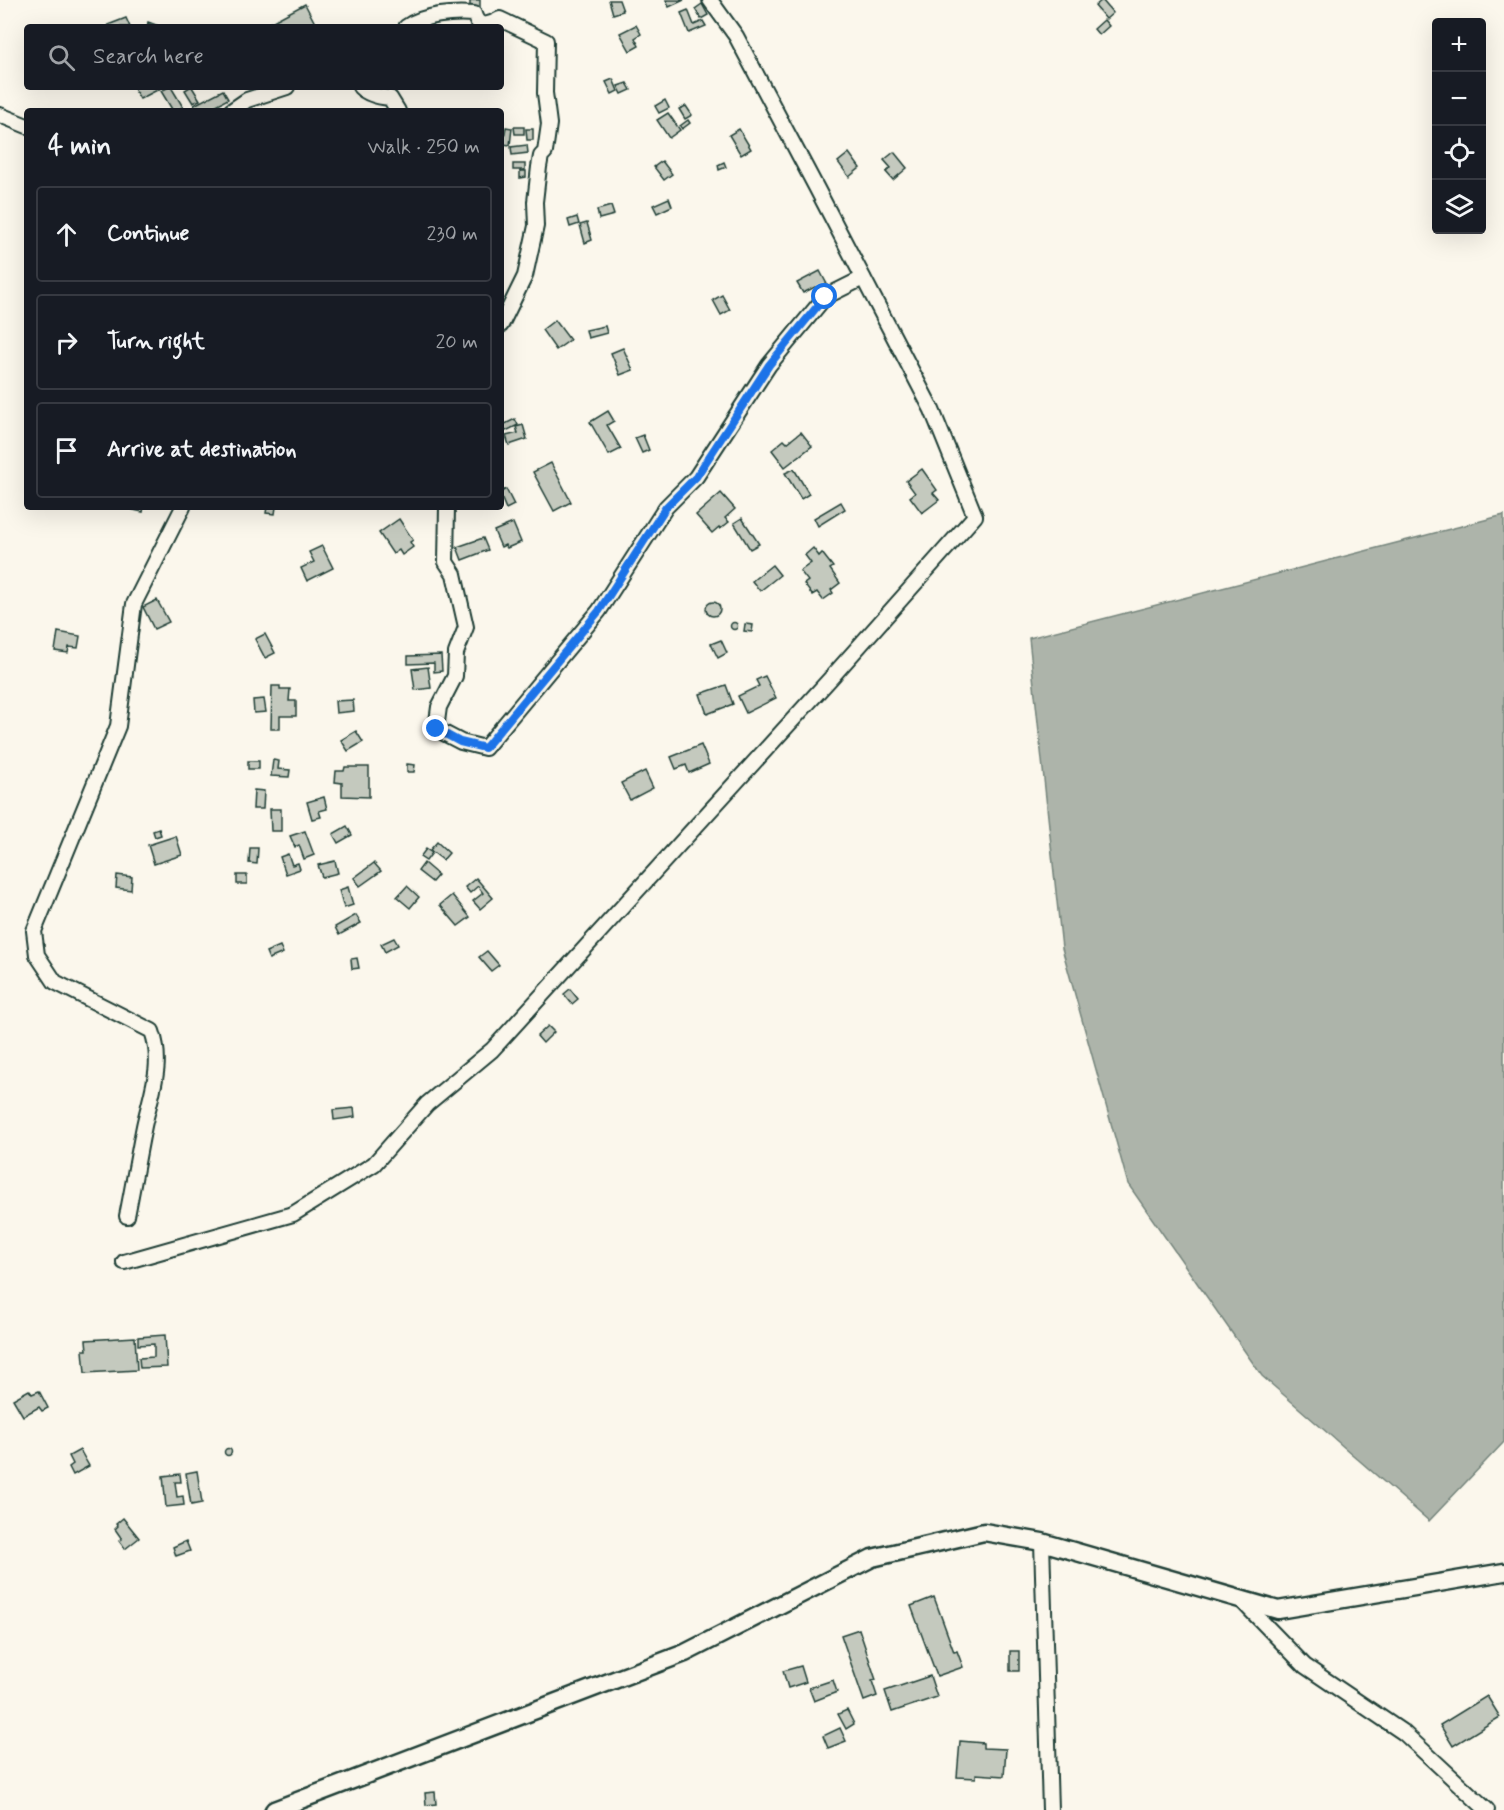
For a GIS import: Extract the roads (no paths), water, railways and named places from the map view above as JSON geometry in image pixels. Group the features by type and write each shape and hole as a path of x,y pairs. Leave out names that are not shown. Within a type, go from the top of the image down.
{"street":[{"path":"124,1262 293,1214 374,1164 427,1104 492,1050 830,679 975,516 932,410 736,36 710,0"},
{"path":"410,24 461,13 474,14 480,24"},
{"path":"489,24 500,19 546,41 545,93 549,124 545,152 541,156 539,167 535,202 536,226 525,276 504,319"},
{"path":"235,108 247,100 278,90"},
{"path":"364,90 370,94 390,98 396,108"},
{"path":"0,115 24,125"},
{"path":"447,510 446,562 454,574 466,627 456,653 455,676 439,707 436,729 460,742 485,748 599,611 666,507 696,477 769,365 825,297 863,278"},
{"path":"127,1216 156,1076 158,1047 152,1031 55,982 37,955 34,931 118,726 134,604 181,510"},
{"path":"274,1810 685,1653 872,1558 984,1532 1042,1542 1278,1610 1504,1572"},
{"path":"1042,1542 1050,1810"},
{"path":"1240,1599 1305,1666 1404,1733 1487,1810"}]}
